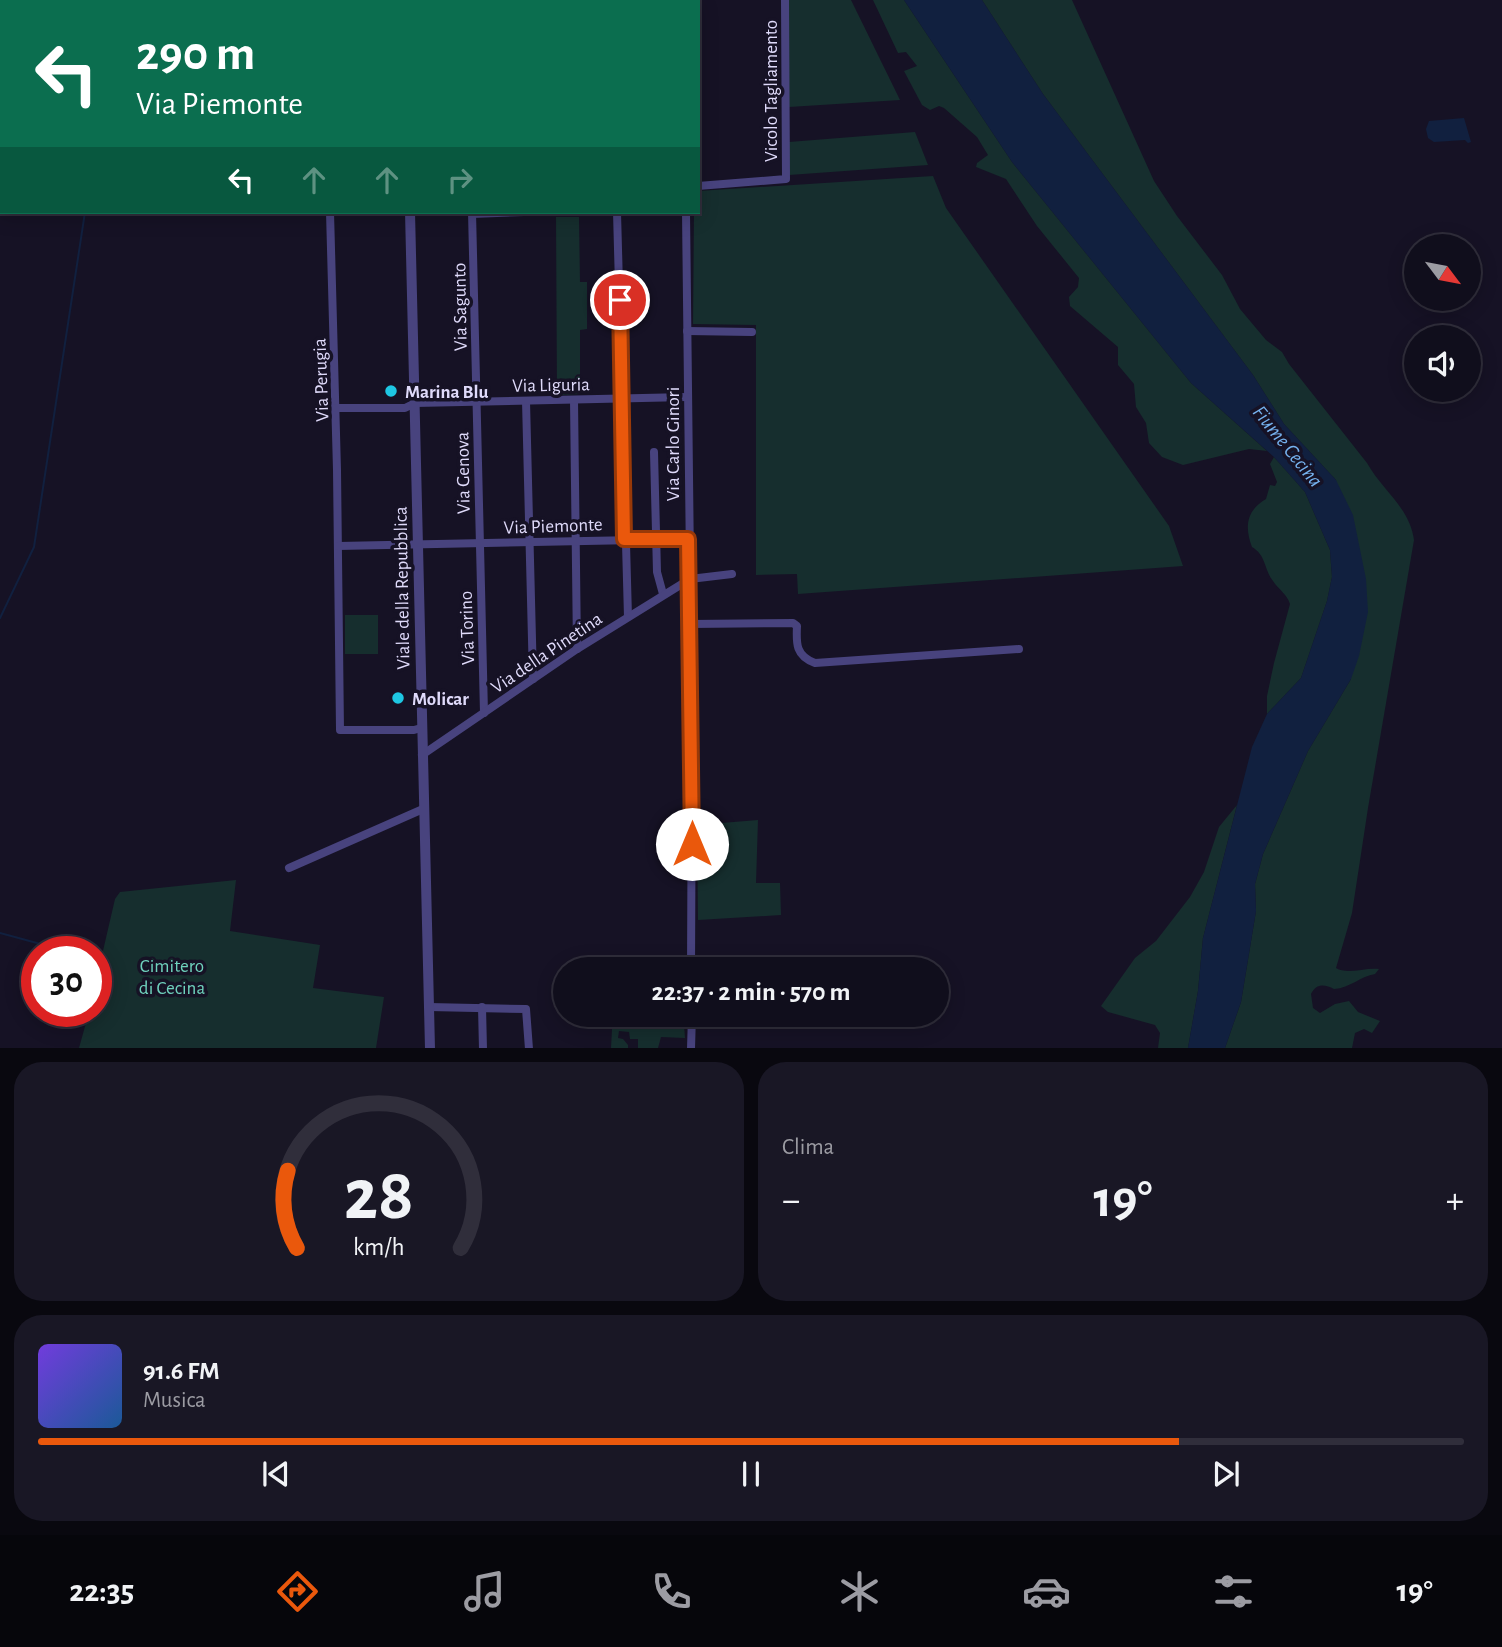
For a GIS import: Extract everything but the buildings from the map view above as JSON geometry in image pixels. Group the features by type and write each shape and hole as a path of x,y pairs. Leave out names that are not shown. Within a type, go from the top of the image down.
{"street":[{"name":"Vicolo Tagliamento","path":"700,186 786,179 785,0"},
{"name":"Via Perugia","path":"330,214 336,408 340,730 421,728"},
{"name":"Viale della Repubblica","path":"410,214 430,1048"},
{"name":"Via Sagunto","path":"472,214 477,402"},
{"path":"617,214 628,617"},
{"name":"Via Carlo Ginori","path":"686,214 691,957"},
{"path":"687,331 752,332"},
{"name":"Via Liguria","path":"336,408 405,408 415,403 687,397"},
{"path":"573,400 578,649"},
{"path":"526,401 533,679"},
{"name":"Via Genova","path":"477,402 479,543"},
{"path":"654,452 657,572 663,594"},
{"name":"Via Piemonte","path":"338,547 688,539"},
{"name":"Via Torino","path":"479,543 484,713"},
{"path":"690,579 732,574"},
{"name":"Via della Pinetina","path":"422,755 578,649 690,579"},
{"path":"690,624 793,622 797,626 796,646 805,659 815,663 1019,649"},
{"path":"289,868 424,808"},
{"path":"429,1007 526,1009 529,1048"},
{"path":"482,1007 483,1048"},
{"path":"691,1048 692,1027"}],"green space":[{"path":"788,0 851,0 900,100 789,107"},
{"path":"873,0 904,0 1012,162 1191,383 1267,451 1249,449 1183,465 1162,457 1149,443 1146,423 1136,407 1134,384 1118,365 1118,347 1070,306 1069,297 1078,287 1079,278 1037,226 1006,179 976,167 977,163 988,155 977,137 944,108 939,106 930,110 922,105 904,71 917,66 906,52 898,53"},
{"path":"982,0 1072,0 1154,181 1222,275 1240,309 1266,340 1282,352 1401,509 1411,529 1414,540 1352,913 1336,968 1346,971 1379,969 1375,974 1340,988 1318,986 1311,994 1313,1008 1320,1013 1335,1004 1349,1001 1358,1012 1380,1021 1372,1033 1364,1029 1355,1033 1352,1048 1225,1048 1241,1002 1256,911 1255,884 1263,854 1308,751 1351,679 1336,480 1284,424 1253,375 1043,94"},
{"path":"915,132 928,165 789,175 789,142"},
{"path":"933,176 946,208 1169,526 1183,566 798,594 797,574 756,575 756,325 693,324 694,214 700,214 700,191"},
{"path":"556,217 579,217 580,282 587,282 587,329 580,330 580,394 557,395"},
{"path":"1274,457 1305,492 1330,550 1332,577 1327,601 1301,678 1267,714 1267,696 1290,604 1270,576 1260,554 1252,547 1248,525 1251,513 1266,499 1270,485 1275,486 1277,482 1270,464"},
{"path":"345,615 378,615 378,654 345,654"},
{"path":"1237,805 1203,938 1198,991 1188,1048 1158,1048 1160,1033 1155,1025 1108,1012 1101,1006 1135,958 1156,941 1190,897 1204,872 1219,827"},
{"path":"758,820 756,883 780,883 781,915 698,920 697,825"},
{"name":"Cimitero di Cecina","path":"236,880 230,931 320,945 313,988 384,997 376,1048 79,1048 85,1027 112,1027 112,936 106,936 115,899 120,892"},
{"path":"607,1027 684,1027 685,1038 661,1037 658,1048 638,1048 638,1039 630,1039 629,1032 619,1031 618,1038 623,1039 628,1048 611,1048 612,1029"}],"water":[{"name":"Fiume Cecina","path":"904,0 982,0 1043,94 1253,375 1284,424 1336,480 1353,515 1366,579 1368,612 1359,656 1351,679 1308,751 1263,854 1255,884 1256,911 1241,1002 1225,1048 1188,1048 1198,991 1203,938 1252,747 1267,714 1301,678 1327,601 1332,577 1330,550 1305,492 1274,457 1191,383 1012,162"},
{"path":"1464,118 1471,142 1434,142 1428,138 1426,129 1429,121"}],"waterway":[{"path":"0,618 34,547 85,214"},
{"path":"0,933 21,939"}],"place":[{"name":"Marina Blu","path":"391,391"},
{"name":"Molicar","path":"398,698"}],"route":[{"path":"620,300 624,539 688,539 692,844"}]}
